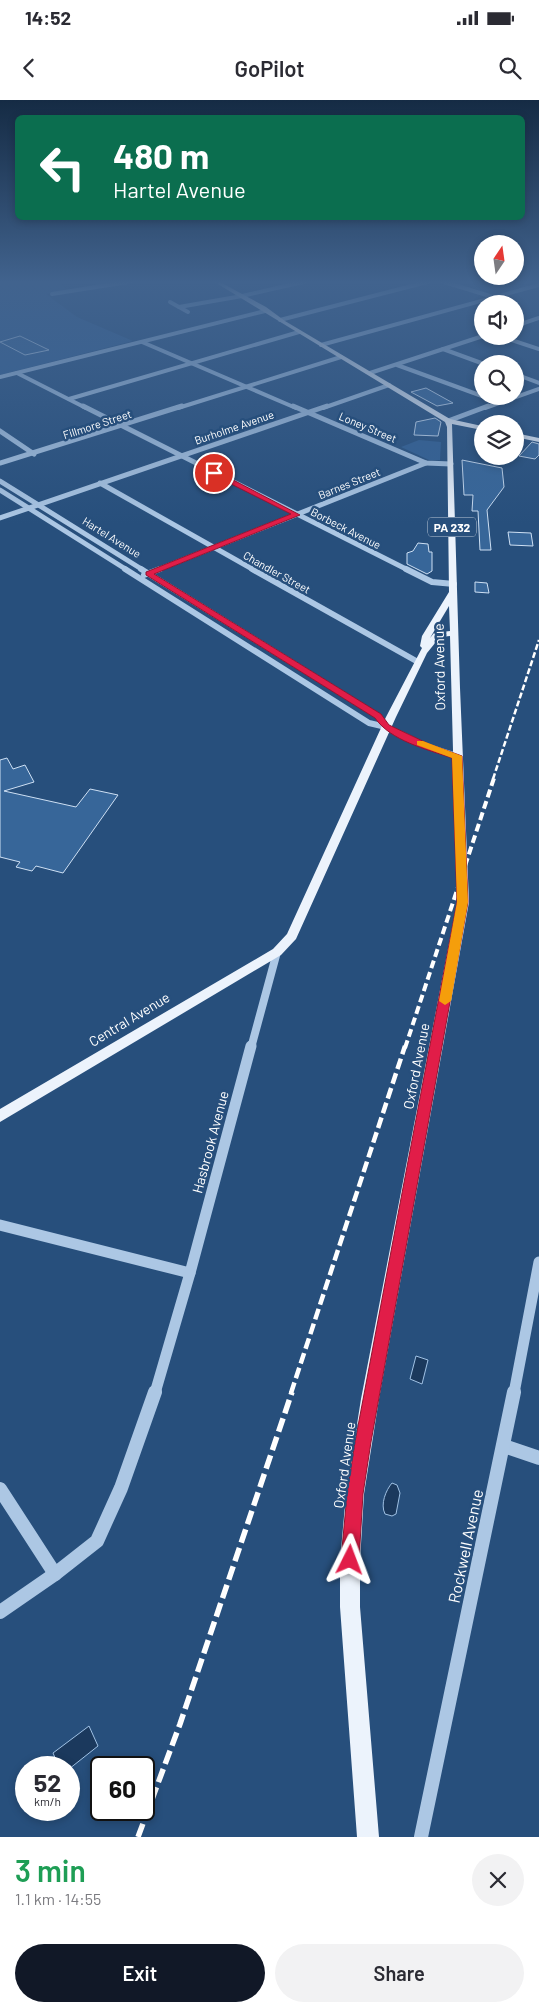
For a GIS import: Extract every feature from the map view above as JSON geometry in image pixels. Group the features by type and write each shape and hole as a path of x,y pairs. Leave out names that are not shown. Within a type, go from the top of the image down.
{"main road":[{"path":"351,362 448,421 474,426"},
{"name":"Oxford Avenue","path":"368,1837 350,1608 352,1528 355,1494 369,1407 460,920 463,886 457,756 451,464 448,421"},
{"path":"524,437 539,440"},
{"name":"Hasbrook Avenue","path":"276,952 292,936 386,727 423,652 426,636 454,588"},
{"name":"Hasbrook Avenue","path":"423,652 440,634 454,633"},
{"name":"Central Avenue","path":"0,1116 276,952"}],"street":[{"path":"0,377 62,362"},
{"path":"69,399 195,362"},
{"name":"Fillmore Street","path":"0,463 34,454 322,362"},
{"path":"370,373 405,362"},
{"name":"Loney Street","path":"192,363 426,463 451,464"},
{"path":"397,365 474,393"},
{"name":"Borbeck Avenue","path":"18,373 296,515 432,582 454,588"},
{"path":"524,377 539,383"},
{"name":"Burholme Avenue","path":"0,518 389,385"},
{"path":"524,394 539,389"},
{"path":"448,421 491,405"},
{"path":"0,431 34,454"},
{"name":"Barnes Street","path":"139,577 426,463"},
{"name":"Hartel Avenue","path":"0,480 378,716 386,727"},
{"name":"Chandler Street","path":"100,483 418,662"},
{"name":"Hartel Avenue","path":"0,490 370,723 386,727 426,746 457,756"},
{"name":"Hasbrook Avenue","path":"0,1612 55,1574 97,1541 121,1488 155,1394 190,1273 276,952"},
{"path":"0,1225 190,1273"},
{"name":"Rockwell Avenue","path":"421,1837 504,1446 539,1262"},
{"path":"504,1446 539,1458"},
{"path":"0,1489 55,1574"}],"shaded area":[{"path":"0,362 51,362 0,375"},
{"path":"419,440 441,442 440,460 429,460 401,447"},
{"path":"416,1356 428,1360 422,1384 410,1379"},
{"path":"392,1483 397,1485 400,1493 396,1514 392,1516 385,1514 383,1502"},
{"path":"89,1726 98,1746 80,1760 80,1756 54,1756 53,1753"}],"building":[{"path":"426,388 453,403 437,406 411,392"},
{"path":"435,418 441,422 438,436 414,435 416,422"},
{"path":"532,442 539,444 539,455 535,459 524,457 524,451"},
{"path":"462,460 474,462 474,465 502,468 504,487 487,510 491,550 480,550 478,511 472,511 473,495 464,495"},
{"path":"508,532 531,533 533,546 510,545"},
{"path":"418,543 428,544 429,552 432,552 432,571 427,574 407,564 407,553 413,551"},
{"path":"475,582 487,583 489,593 475,592"},
{"path":"7,758 13,769 25,765 34,782 4,791 76,807 90,789 118,795 63,873 36,866 32,871 16,867 20,862 0,857 0,760"}],"railway":[{"path":"493,779 539,640"},
{"path":"405,1048 494,778"},
{"path":"291,1393 405,1046"},
{"path":"138,1837 180,1724 292,1392"}],"slow traffic":[{"path":"420,743 457,756 463,902 445,1001"}],"route":[{"path":"214,473 296,515 148,573 378,716 386,727 426,746 457,756 463,902 363,1442 355,1494 350,1560"}]}
